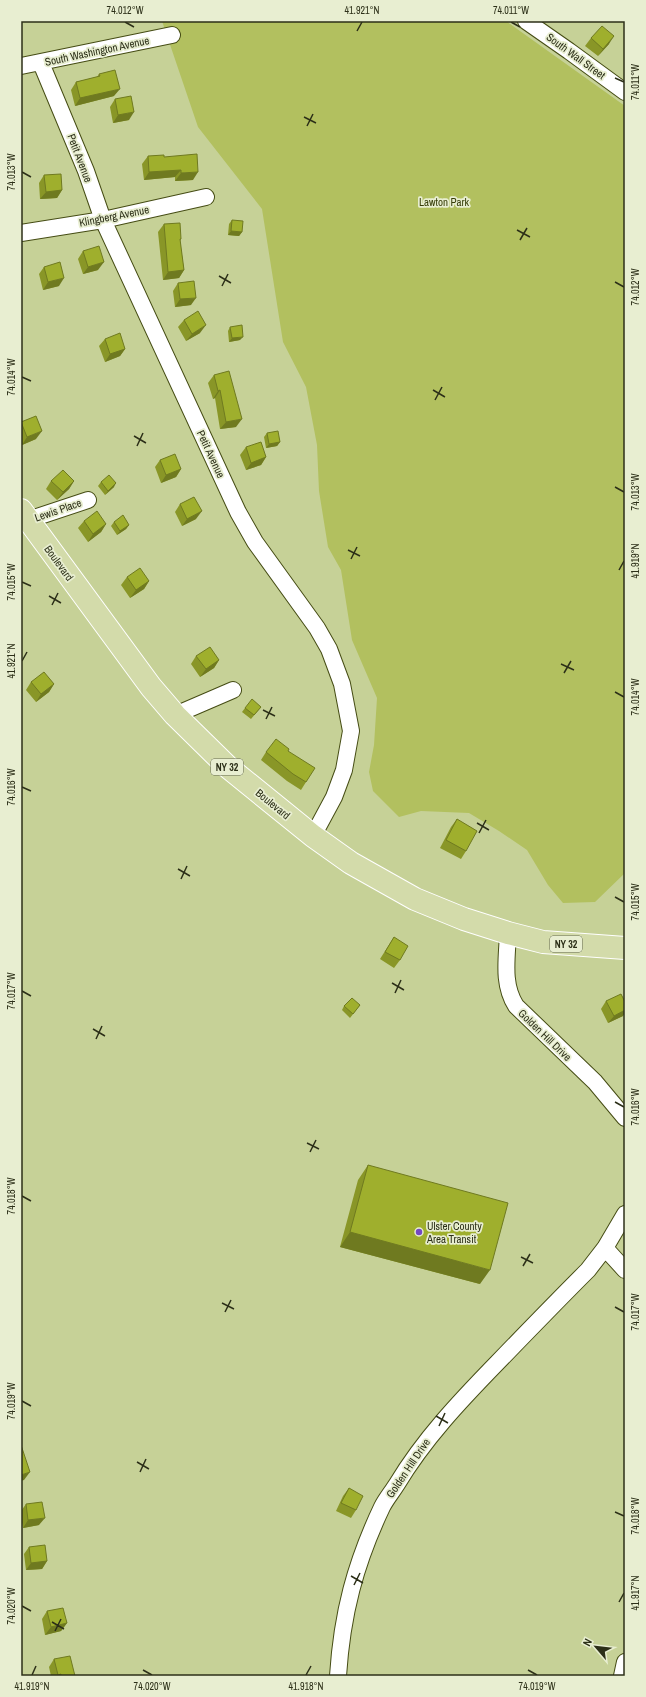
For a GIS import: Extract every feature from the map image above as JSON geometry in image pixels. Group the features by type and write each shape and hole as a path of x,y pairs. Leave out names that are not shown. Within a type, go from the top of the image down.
{"main road":[{"name":"Boulevard","path":"25,515 151,687 175,715 229,768 313,836 350,863 415,899 464,919 508,933 543,942 625,948"}],"street":[{"name":"South Wall Street","path":"526,21 625,92"},
{"name":"South Washington Avenue","path":"21,66 172,35"},
{"name":"Petit Avenue","path":"41,63 86,171 103,220 238,512 256,542 317,628 329,649 342,684 351,731 344,770 334,797 313,836"},
{"name":"Klingberg Avenue","path":"21,233 103,220 206,197"},
{"name":"Lewis Place","path":"25,515 88,500"},
{"path":"175,715 233,690"},
{"name":"Golden Hill Drive","path":"508,933 506,978 510,997 516,1006 595,1082 625,1118"},
{"name":"Golden Hill Drive","path":"338,1676 340,1641 346,1608 358,1564 383,1506 404,1472 432,1433 470,1390 588,1270 605,1248 625,1214"},
{"path":"605,1248 625,1270"},
{"path":"622,1676 625,1662"}],"green space":[{"name":"Lawton Park","path":"162,21 506,21 625,106 625,873 595,902 563,903 548,885 527,850 469,813 421,811 399,817 373,791 369,772 374,745 377,698 352,640 341,570 328,547 319,491 317,445 306,387 283,342 262,209 198,127"}],"building":[{"path":"602,26 614,36 603,49 591,38"},
{"path":"115,70 120,89 80,98 76,82 100,76 99,74"},
{"path":"131,96 134,112 118,115 115,99"},
{"path":"197,154 198,172 181,173 181,170 149,172 148,156 164,155 164,157"},
{"path":"61,174 62,190 46,192 44,175"},
{"path":"232,220 243,221 242,232 231,231"},
{"path":"180,223 180,239 184,270 168,272 164,224"},
{"path":"99,246 104,262 88,267 83,251"},
{"path":"60,262 64,278 48,282 44,267"},
{"path":"194,281 196,298 180,299 178,283"},
{"path":"198,311 206,325 192,334 184,320"},
{"path":"242,325 243,337 232,338 230,327"},
{"path":"120,333 125,349 110,354 105,339"},
{"path":"229,371 242,419 226,422 220,390 218,391 214,375"},
{"path":"36,416 42,431 27,437 21,422"},
{"path":"278,431 280,442 269,444 267,433"},
{"path":"261,442 266,457 251,463 246,447"},
{"path":"175,454 181,469 166,475 160,460"},
{"path":"63,470 74,481 63,492 51,481"},
{"path":"109,475 116,483 108,491 101,482"},
{"path":"194,497 202,511 187,519 180,504"},
{"path":"97,511 106,524 93,534 84,521"},
{"path":"123,515 129,525 120,531 114,522"},
{"path":"140,568 149,581 136,590 127,577"},
{"path":"210,647 219,660 206,669 196,656"},
{"path":"44,672 54,684 41,694 31,682"},
{"path":"252,699 261,707 254,715 245,708"},
{"path":"276,739 289,749 288,751 315,768 306,782 293,774 266,752"},
{"path":"457,819 477,831 466,851 446,840"},
{"path":"394,937 408,946 400,960 385,952"},
{"path":"621,994 625,1002 625,1010 614,1016 606,1001"},
{"path":"352,998 360,1005 353,1014 344,1006"},
{"name":"Ulster County Area Transit","path":"368,1165 508,1203 490,1270 350,1232"},
{"path":"21,1445 30,1472 21,1475"},
{"path":"349,1488 363,1496 356,1510 341,1503"},
{"path":"42,1502 45,1518 28,1520 26,1504"},
{"path":"45,1545 47,1561 31,1563 29,1547"},
{"path":"63,1608 67,1623 51,1627 47,1611"},
{"path":"70,1656 75,1676 58,1675 54,1659"}],"place":[{"name":"Ulster County Area Transit","path":"419,1232"}]}
